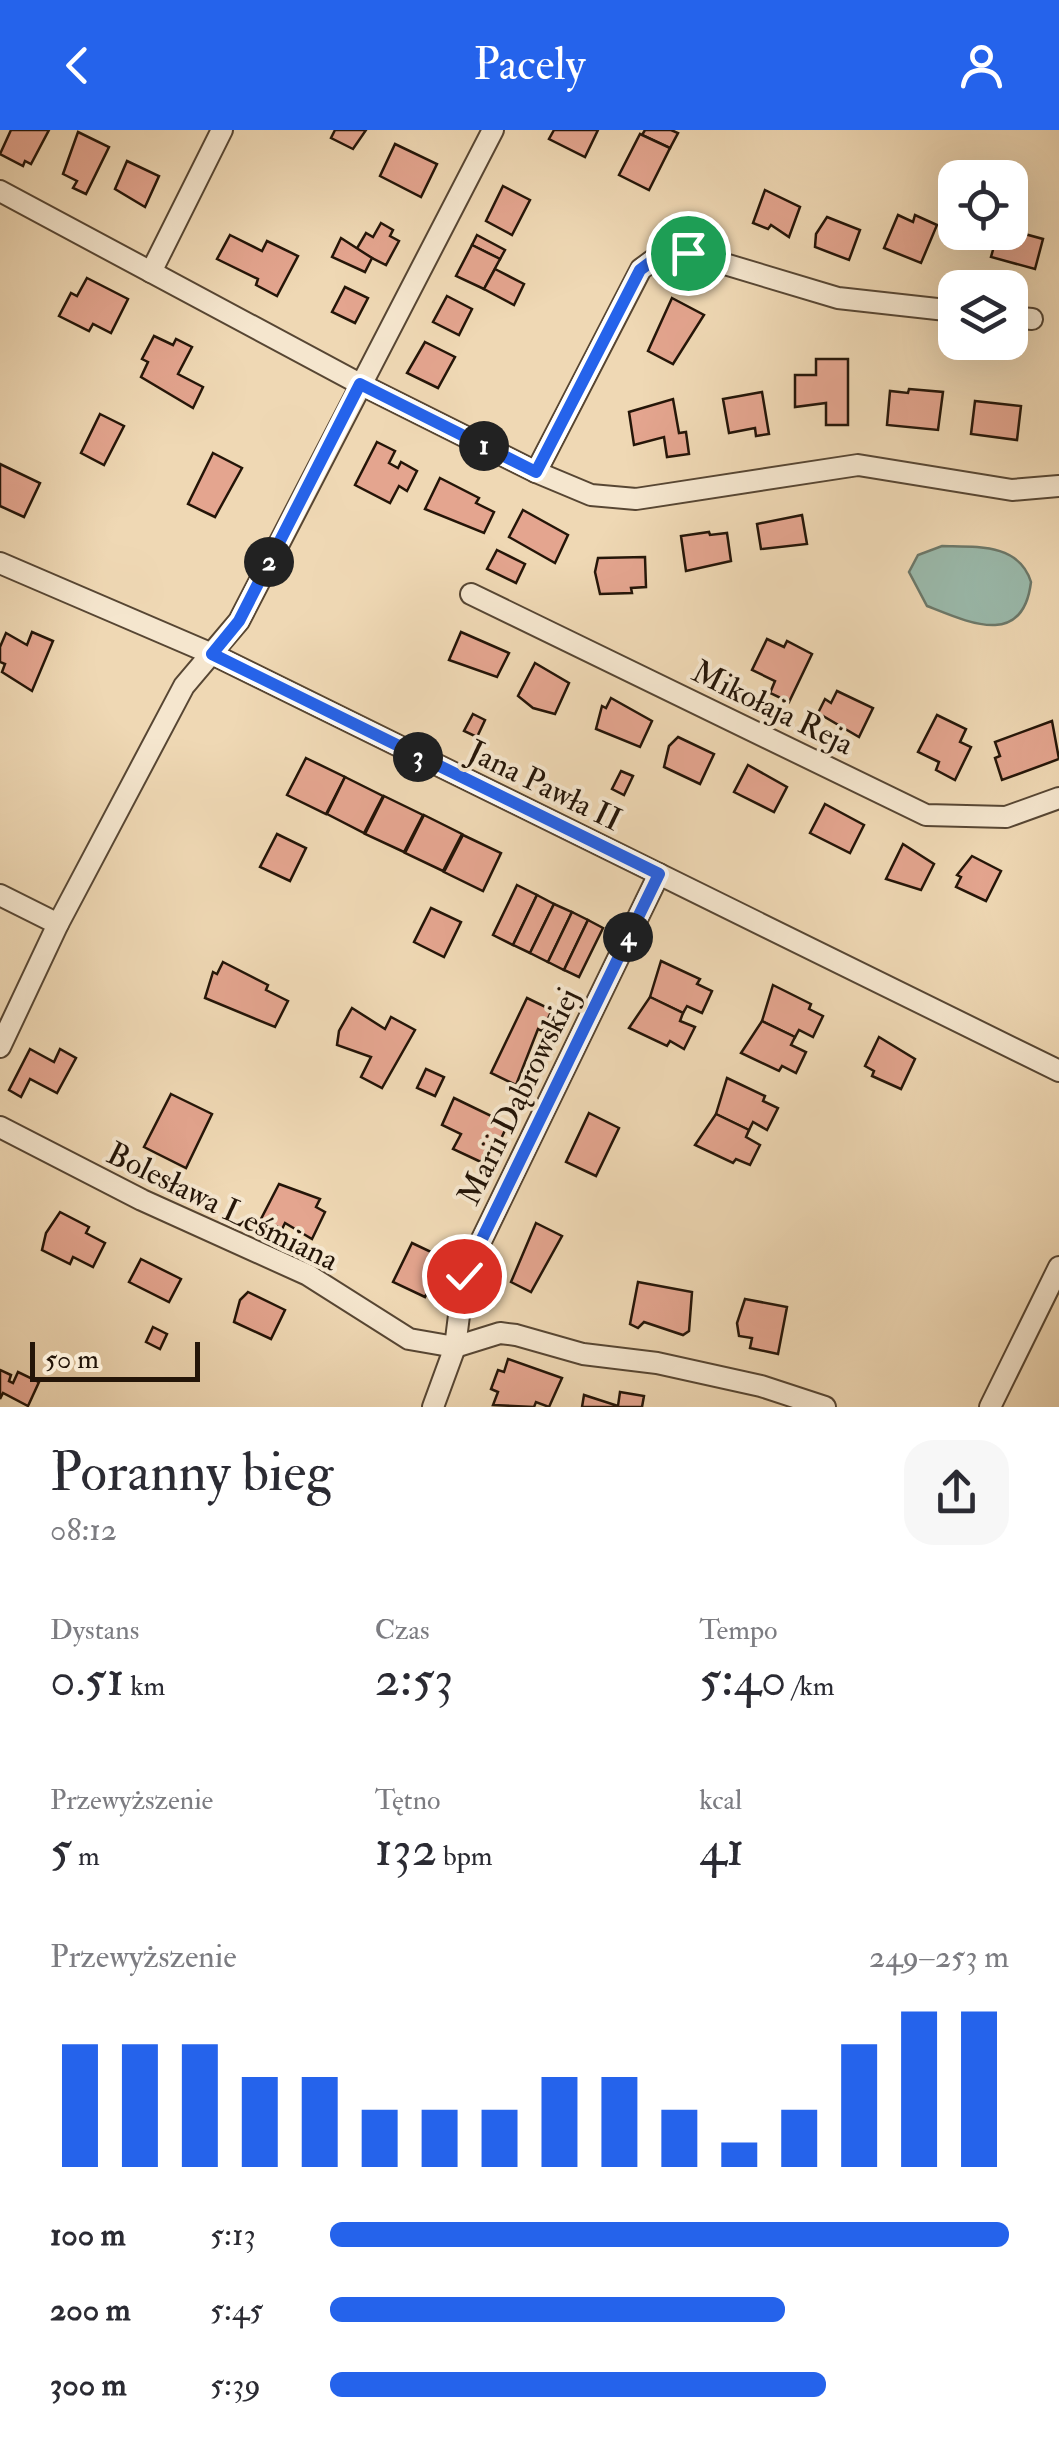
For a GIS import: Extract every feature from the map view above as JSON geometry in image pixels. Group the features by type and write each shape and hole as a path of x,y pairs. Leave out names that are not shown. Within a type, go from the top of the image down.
{"street":[{"path":"150,272 222,130"},
{"path":"0,1046 58,924 184,686 239,621 494,130"},
{"path":"0,190 360,384 577,490 636,499 858,465 1012,490 1059,486"},
{"path":"536,472 640,270 656,258 688,253 838,298 938,309"},
{"path":"1028,319 1032,319"},
{"name":"Jana Pawła II","path":"0,563 212,654 1059,1071"},
{"name":"Mikołaja Reja","path":"470,594 926,815 1006,817 1059,798"},
{"name":"Marii Dąbrowskiej","path":"433,1407 454,1347 464,1276 659,874"},
{"path":"0,895 58,924"},
{"name":"Bolesława Leśmiana","path":"0,1127 142,1200 308,1276 409,1339 454,1347 500,1334 516,1334 584,1354 657,1363 761,1386 825,1407"},
{"path":"990,1407 1059,1266"}],"shaded area":[{"path":"942,546 995,550 1017,560 1031,582 1026,603 1017,616 992,625 960,619 927,606 909,572 918,555"}],"building":[{"path":"11,130 49,130 31,164 25,161 23,166 0,154"},
{"path":"335,130 366,130 353,149 331,138"},
{"path":"554,130 598,130 585,157 549,139"},
{"path":"645,130 678,133 670,148 642,135"},
{"path":"78,132 109,147 86,194 73,188 77,181 63,174"},
{"path":"640,134 670,148 649,190 619,175"},
{"path":"395,144 437,164 421,197 380,176"},
{"path":"127,161 159,176 145,207 115,189"},
{"path":"503,186 530,200 512,235 486,221"},
{"path":"765,190 800,207 789,237 771,225 768,229 753,223"},
{"path":"898,215 913,222 915,215 937,225 921,263 884,248"},
{"path":"827,217 860,230 849,260 815,247 816,234"},
{"path":"381,223 393,230 390,236 399,241 386,265 356,250 366,233 373,237"},
{"path":"230,235 262,251 267,241 298,256 277,296 256,285 258,279 217,259"},
{"path":"477,235 505,250 500,259 472,245"},
{"path":"1028,235 1043,239 1035,269 991,257 993,250 1028,250"},
{"path":"341,238 372,258 365,272 332,257"},
{"path":"472,245 500,259 484,289 456,276"},
{"path":"495,269 524,284 514,305 484,289"},
{"path":"87,278 128,299 111,333 93,324 89,331 59,316 71,293 77,296"},
{"path":"345,287 368,298 355,323 332,312"},
{"path":"447,296 472,309 459,335 433,322"},
{"path":"672,298 704,315 673,364 648,351"},
{"path":"154,336 173,345 176,339 192,347 178,374 203,387 193,408 141,377 148,362 142,359"},
{"path":"425,342 455,357 438,388 407,373"},
{"path":"816,359 848,359 848,425 826,425 826,403 795,407 795,375 816,375"},
{"path":"909,389 943,392 938,430 887,425 890,391 908,393"},
{"path":"762,392 769,434 756,436 755,428 729,433 723,399"},
{"path":"673,399 679,433 686,432 689,454 667,457 664,437 634,445 629,412"},
{"path":"975,401 1021,406 1017,440 971,434"},
{"path":"100,414 124,426 104,465 81,453"},
{"path":"377,442 395,451 389,463 398,468 401,462 417,471 407,491 399,486 390,503 355,485"},
{"path":"213,453 242,468 215,517 188,504"},
{"path":"0,464 40,483 24,517 0,506"},
{"path":"440,478 479,498 476,503 494,512 484,533 425,509"},
{"path":"523,510 568,535 555,563 509,537"},
{"path":"802,515 807,544 761,549 757,524"},
{"path":"727,533 731,561 686,571 681,536"},
{"path":"497,550 525,564 516,583 487,569"},
{"path":"645,557 646,587 631,588 632,593 600,594 595,572 598,558"},
{"path":"32,632 53,641 32,691 2,672 5,664 0,662 0,647 6,633 27,645"},
{"path":"461,632 509,653 497,677 449,660"},
{"path":"767,639 784,647 787,641 812,654 789,702 770,693 775,681 752,670"},
{"path":"535,663 569,683 555,714 533,708 518,696"},
{"path":"837,691 873,708 859,737 818,713 825,699 831,703"},
{"path":"611,698 652,721 640,747 596,729 602,706 606,708"},
{"path":"473,714 485,720 477,737 464,731"},
{"path":"937,715 966,729 960,742 971,747 955,780 936,770 939,762 918,752"},
{"path":"1052,721 1059,759 1002,780 995,742"},
{"path":"678,737 714,754 700,784 664,767 669,746"},
{"path":"306,758 345,777 326,814 287,795"},
{"path":"748,765 787,787 774,812 734,792"},
{"path":"621,771 633,776 624,795 612,789"},
{"path":"345,777 383,796 364,833 327,814"},
{"path":"384,796 423,815 404,852 365,834"},
{"path":"825,804 864,825 850,853 810,833"},
{"path":"424,815 462,834 443,871 405,853"},
{"path":"277,834 306,848 290,881 260,867"},
{"path":"463,835 501,853 483,891 444,872"},
{"path":"903,844 934,864 921,890 886,879"},
{"path":"972,856 1001,871 986,901 956,887 961,877 957,875"},
{"path":"517,885 537,895 513,945 493,935"},
{"path":"537,895 554,904 530,953 513,945"},
{"path":"554,904 572,912 548,962 530,953"},
{"path":"431,908 461,922 444,957 414,942"},
{"path":"572,912 588,920 564,970 548,962"},
{"path":"588,920 603,928 579,977 564,970"},
{"path":"661,961 700,979 697,984 712,991 702,1013 687,1006 683,1013 650,997"},
{"path":"223,962 268,985 266,990 288,1001 275,1027 205,998 213,972 217,974"},
{"path":"773,985 811,1004 809,1009 823,1016 813,1037 799,1030 795,1037 762,1021"},
{"path":"650,997 683,1013 680,1021 695,1027 684,1049 670,1041 667,1046 629,1028"},
{"path":"527,998 552,1010 542,1031 538,1029 516,1085 491,1073"},
{"path":"352,1008 385,1029 391,1017 415,1030 382,1088 361,1077 371,1057 337,1045 339,1031"},
{"path":"762,1021 795,1037 791,1045 806,1052 796,1073 782,1066 779,1071 741,1053"},
{"path":"879,1037 915,1059 901,1089 872,1076 874,1071 865,1066"},
{"path":"30,1049 54,1062 60,1049 76,1058 57,1093 30,1079 21,1097 9,1090"},
{"path":"426,1069 444,1077 435,1096 417,1088"},
{"path":"727,1078 765,1096 763,1101 778,1108 767,1130 753,1122 749,1130 716,1114"},
{"path":"171,1094 212,1114 186,1168 144,1147"},
{"path":"454,1098 508,1124 498,1145 491,1141 481,1162 453,1149 461,1134 442,1125"},
{"path":"589,1113 619,1128 596,1176 566,1162"},
{"path":"716,1114 749,1130 746,1137 760,1145 750,1165 736,1159 733,1163 695,1145"},
{"path":"279,1184 320,1199 316,1207 325,1212 312,1239 285,1223 282,1229 261,1219"},
{"path":"60,1212 89,1227 86,1233 105,1243 93,1267 73,1257 70,1264 42,1250 46,1233"},
{"path":"536,1223 562,1236 531,1292 511,1282"},
{"path":"412,1243 444,1258 425,1297 393,1282"},
{"path":"141,1259 181,1279 169,1302 129,1282"},
{"path":"638,1282 692,1292 689,1331 683,1335 644,1322 638,1328 630,1324"},
{"path":"248,1292 285,1310 271,1339 234,1322 240,1300"},
{"path":"745,1299 787,1307 778,1354 750,1348 752,1338 739,1336 737,1323"},
{"path":"153,1327 167,1334 160,1349 146,1342"},
{"path":"508,1359 562,1378 549,1407 536,1402 534,1407 493,1405 498,1392 491,1389 498,1370 504,1372"},
{"path":"0,1370 11,1375 9,1381 13,1383 18,1372 39,1382 28,1406 3,1393 0,1399"},
{"path":"620,1392 644,1396 642,1407 582,1407 584,1395 618,1406"}],"route":[{"path":"464,1276 659,874 212,654 239,621 360,384 536,472 640,270 656,258 688,253"}]}
